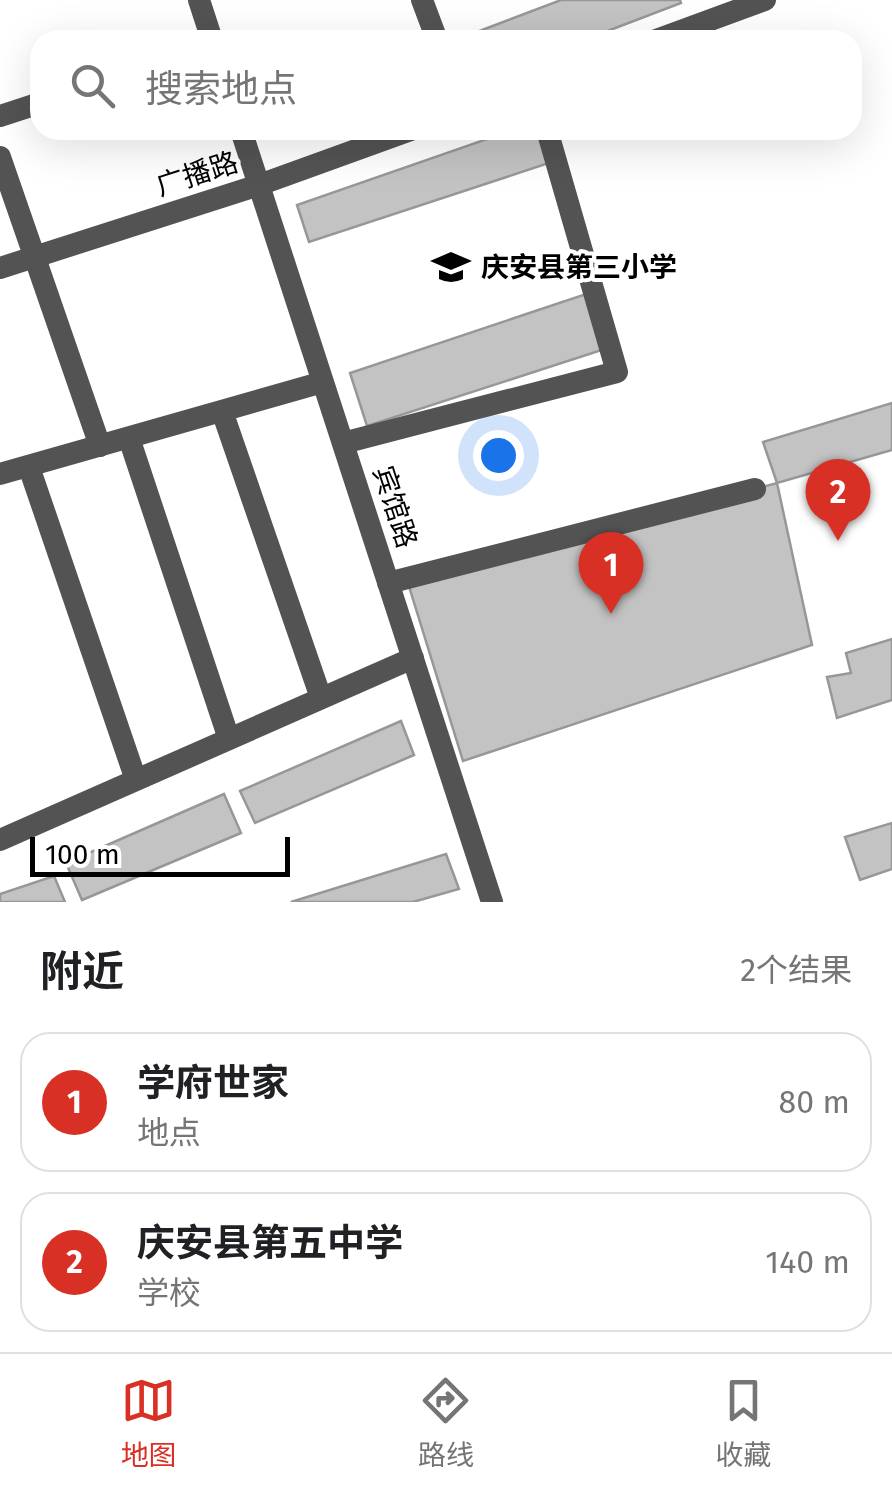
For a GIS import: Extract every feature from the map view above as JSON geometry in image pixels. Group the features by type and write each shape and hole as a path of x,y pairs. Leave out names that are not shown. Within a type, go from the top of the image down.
{"street":[{"path":"199,0 209,30"},
{"path":"422,0 432,30"},
{"path":"683,30 765,0"},
{"path":"0,116 30,106"},
{"name":"宾馆路","path":"245,140 489,901"},
{"name":"广播路","path":"0,268 260,186 384,140"},
{"path":"343,442 617,372 550,140"},
{"path":"0,157 100,446"},
{"path":"0,474 323,382"},
{"path":"222,411 321,698"},
{"path":"129,438 229,739"},
{"path":"29,466 136,780"},
{"path":"388,583 755,489"},
{"path":"0,840 413,658"}],"building":[{"path":"561,0 681,3 610,30 482,30"},
{"path":"484,140 549,140 555,161 309,242 297,205"},
{"path":"592,292 608,348 367,426 350,373"},
{"path":"892,403 892,450 777,483 763,442"},
{"path":"777,483 812,645 463,761 408,583"},
{"path":"892,639 892,700 837,718 827,677 851,673 846,653"},
{"path":"401,721 414,755 255,823 240,791"},
{"path":"224,794 241,833 82,900 66,863"},
{"path":"892,823 892,869 860,880 845,837"},
{"path":"446,854 459,889 413,902 291,902"},
{"path":"54,876 65,902 0,902 0,894"}],"place":[{"name":"庆安县第三小学","path":"451,267"},
{"name":"庆安县第五中学","path":"838,541"},
{"name":"学府世家","path":"611,614"}]}
